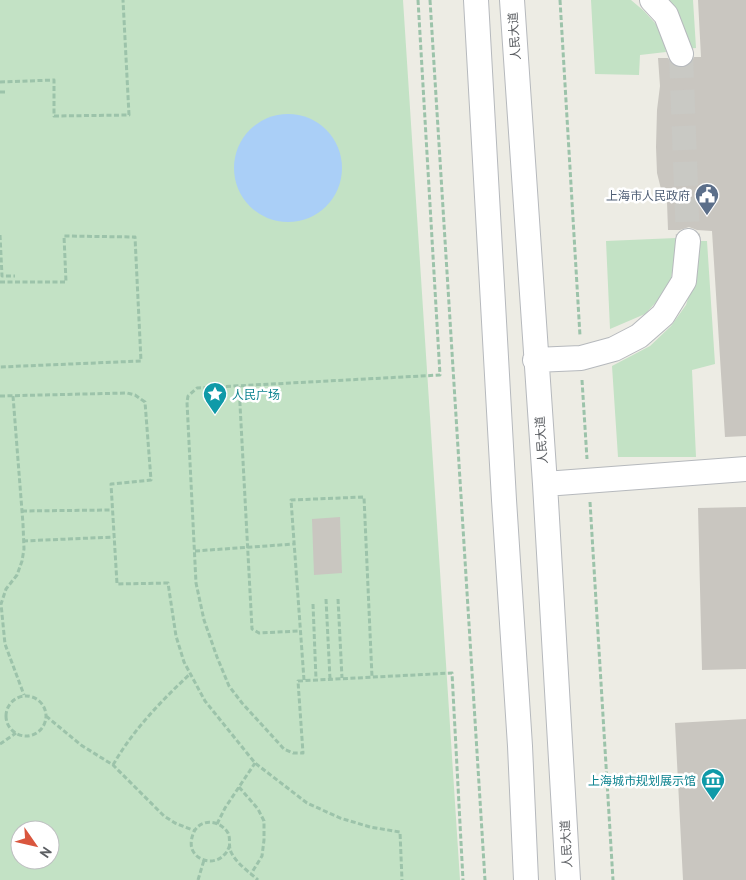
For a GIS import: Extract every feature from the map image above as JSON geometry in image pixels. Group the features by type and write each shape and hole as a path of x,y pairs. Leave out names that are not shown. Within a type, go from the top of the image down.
{"street":[{"path":"476,0 520,746 526,880"},
{"name":"人民大道","path":"512,0 568,880"},
{"path":"652,0 666,15 682,54"},
{"path":"535,360 581,358 614,349 639,336 663,315 684,281 688,241"},
{"path":"544,484 746,469"}],"path":[{"path":"0,82 54,80 54,116 129,115 124,0"},
{"path":"418,0 440,375 197,388 188,396 196,583 204,620 229,686 284,749 293,753 303,753 298,680 452,673 463,880"},
{"path":"430,0 486,880"},
{"path":"560,0 613,880"},
{"path":"0,92 6,92"},
{"path":"0,235 2,276 15,276"},
{"path":"0,282 66,282 64,236 135,237 141,361 0,367"},
{"path":"239,386 246,547 252,629 259,633 300,631"},
{"path":"0,396 127,392 145,402 151,480 111,484 117,584 168,583 176,636 184,662 205,701 255,763 307,803 340,818 370,827 400,832 402,880"},
{"path":"13,396 22,511 22,561 17,575 2,595 1,604 5,644 24,695"},
{"path":"304,680 291,500 364,497 372,677"},
{"path":"22,511 112,510"},
{"path":"23,541 114,536"},
{"path":"195,551 294,544"},
{"path":"326,598 330,679"},
{"path":"338,599 342,678"},
{"path":"313,604 316,679"},
{"path":"113,765 121,751 146,719 190,674"},
{"path":"24,695 36,698 46,708 46,716 43,727 37,733 26,736 16,733 8,724 6,712 8,706 16,698 24,695"},
{"path":"46,716 81,745 113,765 164,816 195,830"},
{"path":"0,744 16,733"},
{"path":"217,824 225,808 255,763"},
{"path":"239,786 258,809 264,822 262,856 251,874"},
{"path":"230,845 226,854 218,860 208,862 198,857 193,850 191,840 195,830 205,823 217,824 224,828 228,834 230,845 231,852 258,880"},
{"path":"198,880 204,860"}],"green space":[{"name":"人民广场","path":"0,0 403,0 460,880 0,880"},
{"path":"591,0 631,0 655,23 663,37 666,52 640,55 639,75 595,74"},
{"path":"663,0 693,0 696,48 685,49"},
{"path":"676,238 671,279 660,298 645,314 610,329 606,241"},
{"path":"697,241 707,241 715,364 692,370 696,457 618,457 612,366 650,346 671,326 686,305 694,280"}],"water":[{"path":"288,114 309,118 326,130 338,147 342,168 338,189 326,206 309,218 288,222 267,218 250,206 238,189 234,168 238,147 250,130 267,118"}],"building":[{"name":"上海市人民政府","path":"698,0 746,0 746,436 725,437 712,231 697,230 689,227 680,230 668,230 667,202 657,173 657,110 660,86 658,58 668,58 672,64 679,68 686,67 694,57 701,57"},
{"path":"746,507 746,669 702,670 698,508"},
{"path":"340,517 342,573 314,575 312,519"},
{"name":"上海城市规划展示馆","path":"746,719 746,880 683,880 675,723"}],"tunnel":[{"path":"681,54 688,241"}],"place":[{"name":"上海市人民政府","path":"707,216"},
{"name":"人民广场","path":"215,415"},
{"name":"上海城市规划展示馆","path":"713,801"}]}
